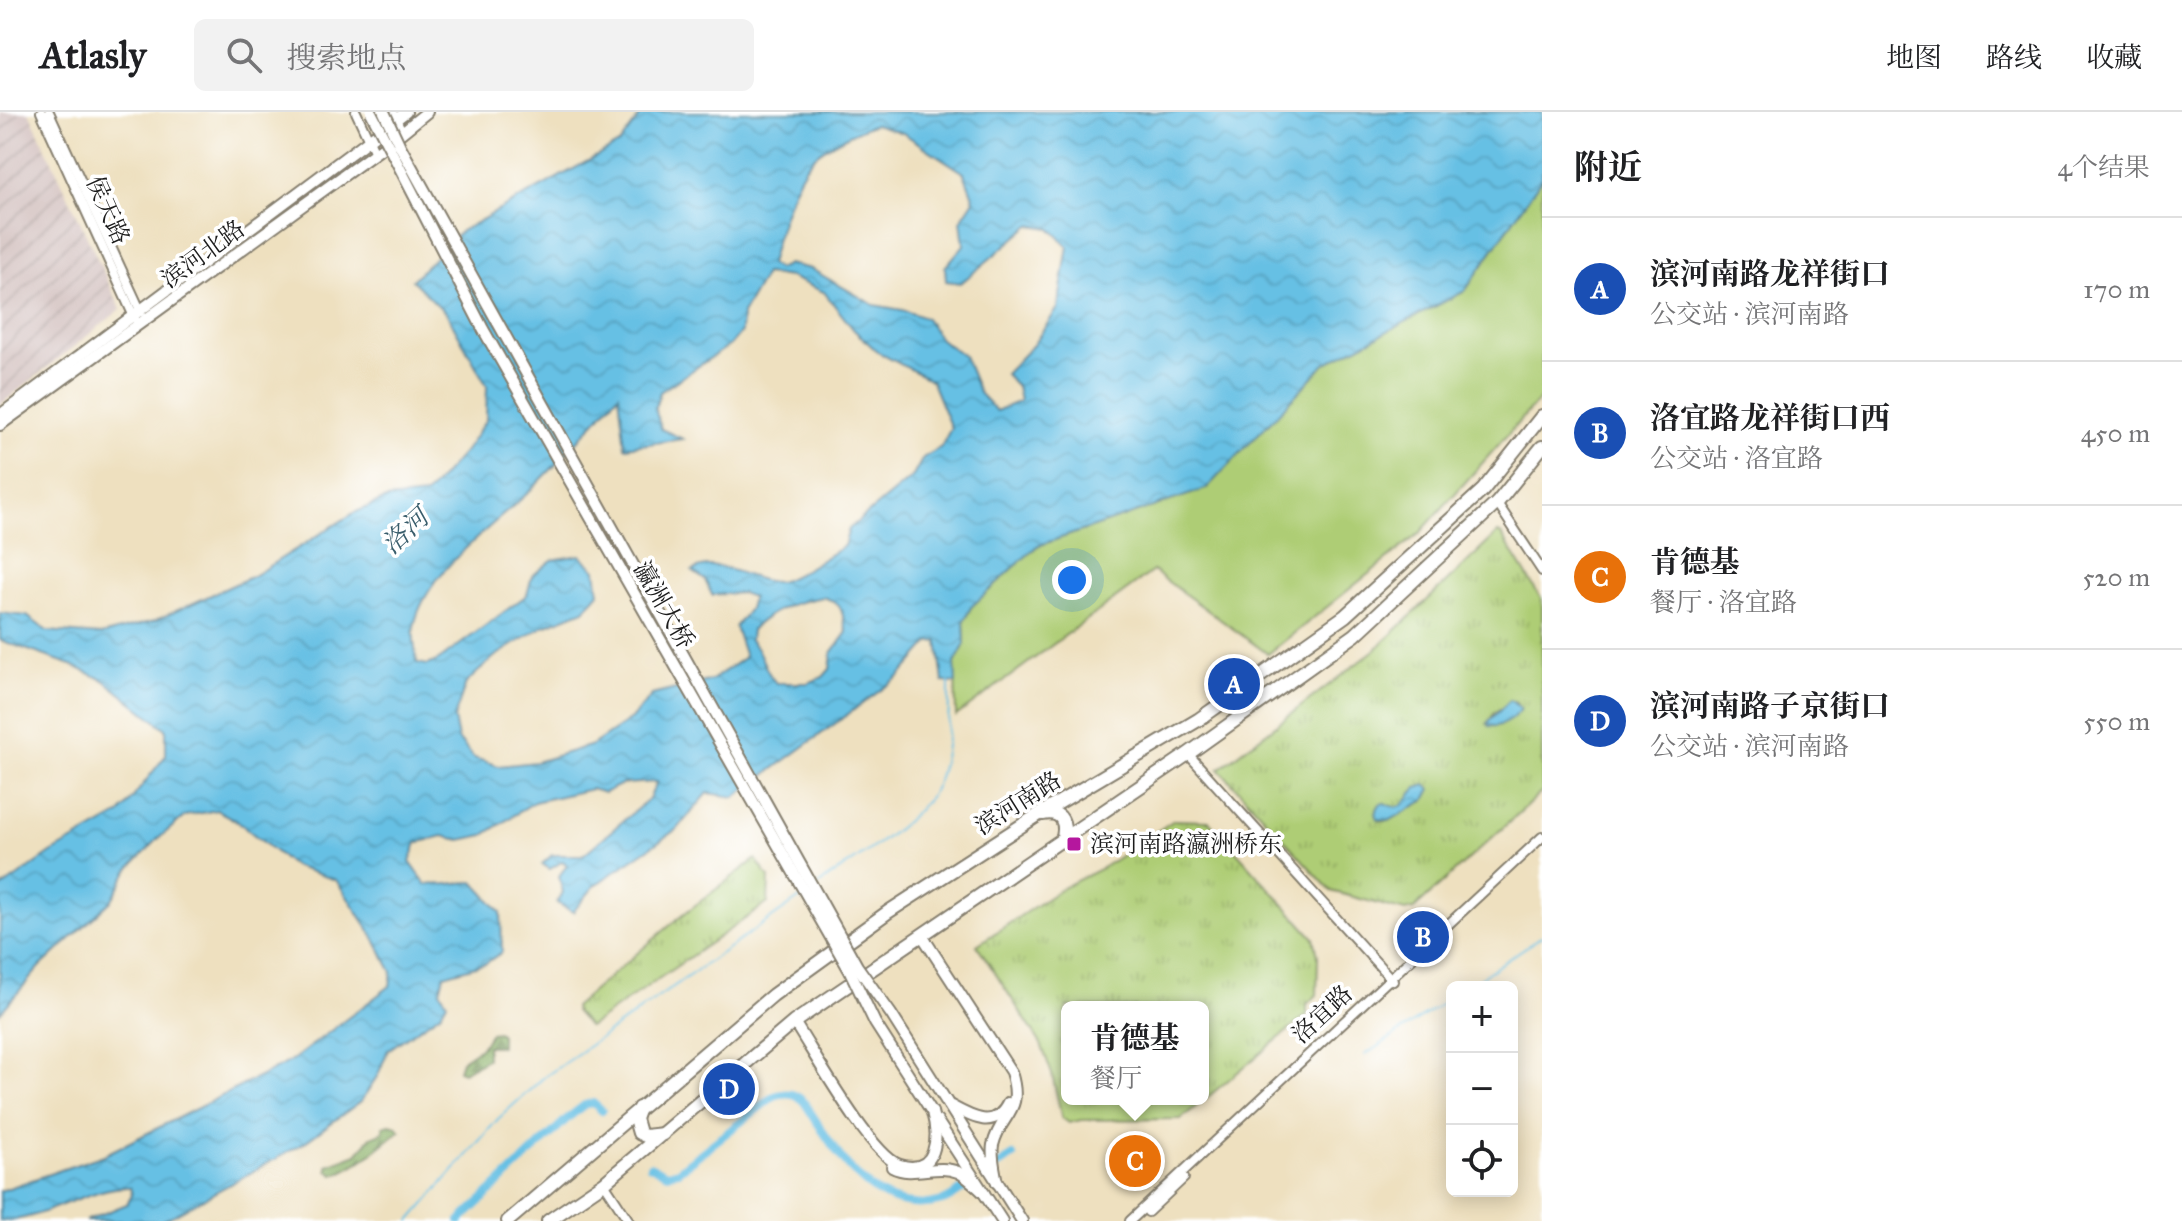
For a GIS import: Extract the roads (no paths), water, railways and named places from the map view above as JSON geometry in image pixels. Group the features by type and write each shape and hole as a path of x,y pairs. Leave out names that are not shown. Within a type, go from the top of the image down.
{"highway":[{"name":"滨河南路","path":"508,1221 773,995 888,912 1038,815 1198,720 1345,616 1483,490 1542,416"},
{"path":"548,1221 604,1183 794,1022 923,937 1355,635 1497,503 1542,447"},
{"path":"1038,815 1055,813 1062,818 1065,825 1062,841"},
{"path":"639,1108 635,1119 639,1133 645,1136 663,1134"}],"main road":[{"name":"瀛洲大桥","path":"371,112 483,329 850,971 875,1023 1002,1221"},
{"name":"瀛洲大桥","path":"384,112 400,146 857,966 891,1014 1022,1221"},
{"name":"滨河北路","path":"0,425 369,140 395,116 406,112"},
{"name":"滨河北路","path":"0,415 375,153 427,112"},
{"path":"923,937 1011,1072 1015,1101 993,1146 997,1183"},
{"path":"794,1022 877,1156 893,1168 910,1173 949,1169 961,1173 984,1193"},
{"path":"948,1104 975,1120 995,1118 1004,1112 1010,1093 999,1055"},
{"path":"860,1125 885,1156 898,1165 913,1166 932,1156 936,1145 937,1131 932,1112"}],"street":[{"name":"侯天路","path":"41,112 139,318"},
{"name":"侯天路","path":"49,112 139,318"},
{"path":"356,112 375,153"},
{"path":"395,116 402,132"},
{"path":"1497,503 1542,571"},
{"path":"1188,754 1392,980"},
{"name":"洛宜路","path":"1138,1221 1542,837"},
{"name":"洛宜路","path":"1130,1221 1542,844"},
{"path":"604,1183 629,1221"}],"water":[{"name":"洛河","path":"643,112 1542,112 1542,178 1465,291 1326,363 1206,489 1037,546 971,607 964,621 965,644 955,663 956,683 943,682 938,641 930,642 900,676 735,797 708,793 677,829 595,885 573,912 557,903 563,892 559,876 567,865 563,861 550,869 542,864 552,855 583,855 649,799 657,782 622,784 604,793 591,789 534,802 484,835 460,840 443,836 417,843 410,862 426,884 474,882 501,912 502,952 486,963 444,975 440,991 447,1002 441,1013 388,1050 378,1075 361,1101 304,1143 163,1221 85,1221 127,1204 132,1195 130,1187 98,1192 33,1216 0,1221 0,1191 104,1155 291,1061 390,986 392,972 372,934 336,880 293,866 237,821 217,810 185,816 158,839 129,869 111,901 40,967 0,1013 0,889 51,853 120,814 166,755 166,729 104,680 0,640 0,613 27,616 47,631 101,635 154,621 253,576 354,513 386,499 426,495 465,451 486,420 487,386 447,314 412,280 461,231 619,144","holes":["875,124 903,133 964,173 974,200 961,220 964,245 945,267 946,281 961,283 1030,225 1050,228 1068,246 1058,308 1033,345 1005,374 1017,386 1020,401 996,411 979,393 964,356 940,339 926,318 874,305 811,269 788,264 778,269 770,264 791,196 810,161 831,145","765,274 790,277 824,292 854,330 879,353 931,380 951,428 941,447 923,458 913,476 849,529 844,546 791,578 767,581 712,566 692,571 705,580 712,595 741,593 752,597 749,609 735,627 745,657 712,680 652,695 631,719 592,745 536,762 499,766 474,758 458,739 454,718 466,683 494,657 544,626 584,610 599,593 596,570 580,555 552,560 532,576 527,595 428,665 417,663 414,627 431,587 463,551 543,477 619,394 625,447 683,439 661,429 655,408 660,392 730,345 741,332 742,314","823,597 836,603 847,632 832,653 830,669 823,677 808,683 776,683 750,640 751,630 793,604"]},
{"path":"1510,700 1521,709 1518,713 1503,724 1489,726 1488,722"},
{"path":"1426,785 1431,789 1425,800 1389,821 1377,819 1375,813 1380,804 1400,806 1417,788"}],"waterway":[{"path":"818,885 886,838 931,795 938,780 946,744 949,682"},
{"path":"410,1221 498,1119 543,1078 803,896"},
{"path":"1476,981 1542,936"},
{"path":"1365,1055 1446,1001"},
{"path":"650,1166 667,1174 678,1171 774,1096 787,1094 797,1096 804,1102 858,1177 895,1201 918,1204 943,1201 969,1185"},
{"path":"460,1221 569,1117 586,1104 593,1103 602,1111"},
{"path":"999,1165 1013,1156"}],"place":[{"name":"滨河南路龙祥街口","path":"1234,684"},
{"name":"滨河南路瀛洲桥东","path":"1074,844"},
{"name":"洛宜路龙祥街口西","path":"1423,937"},
{"name":"滨河南路子京街口","path":"729,1089"},
{"name":"肯德基","path":"1135,1161"}]}
